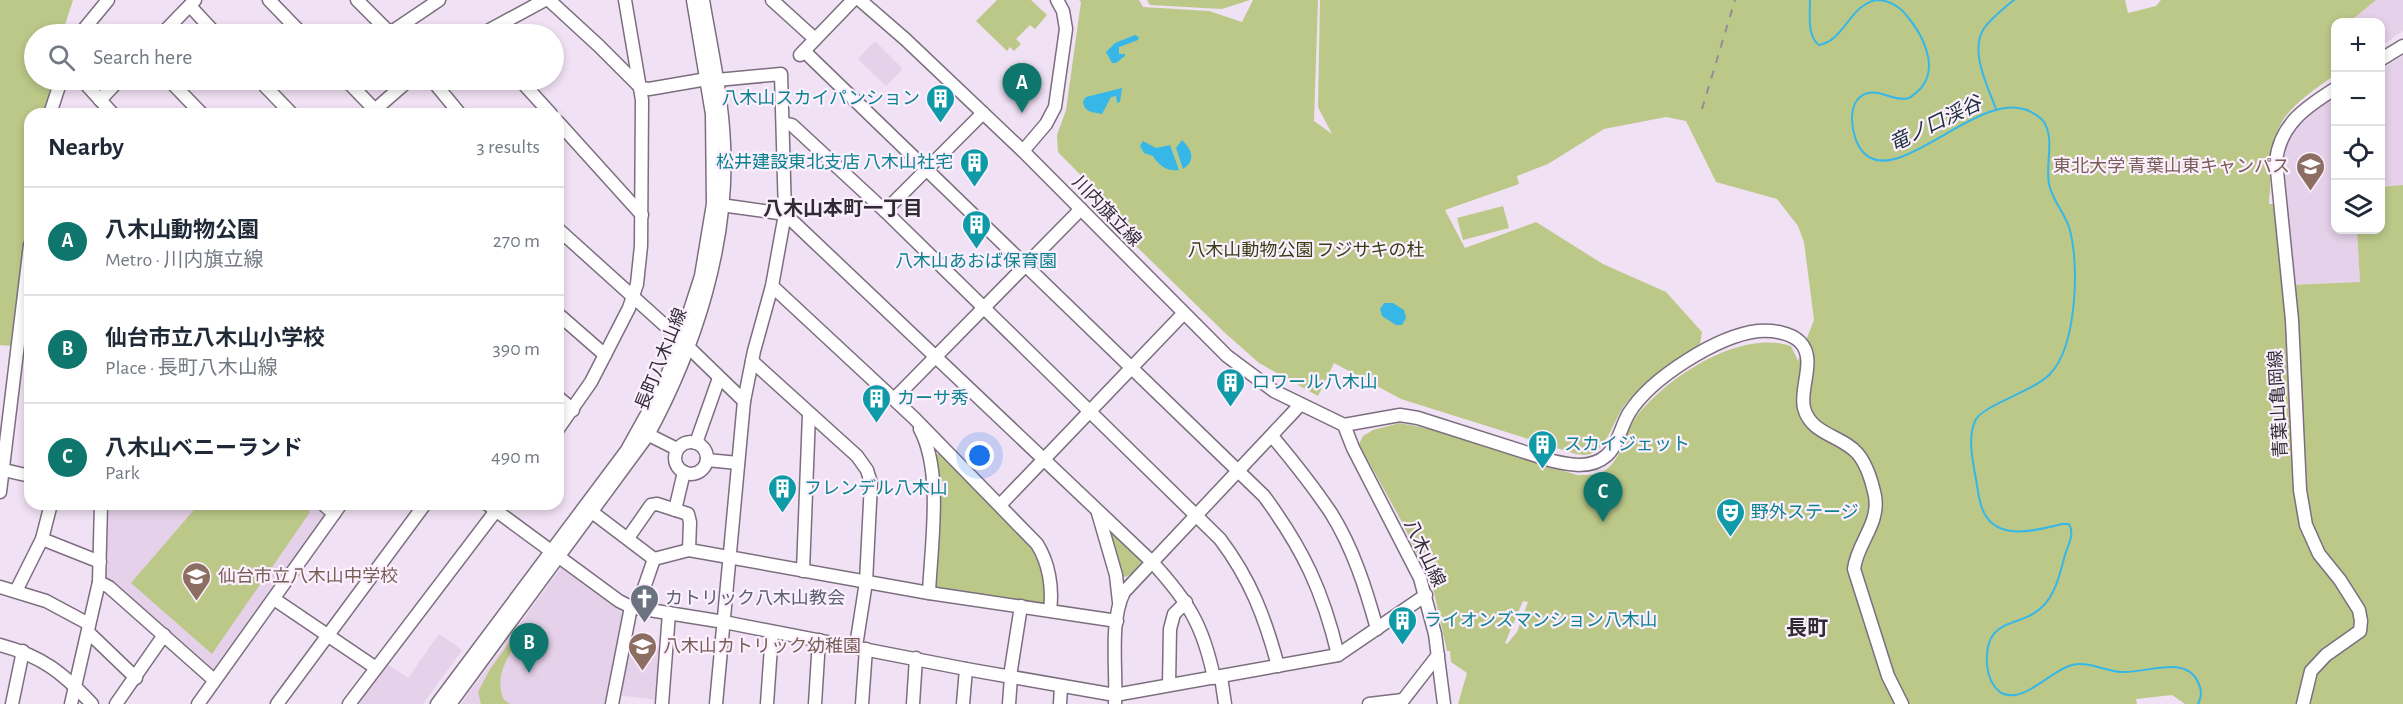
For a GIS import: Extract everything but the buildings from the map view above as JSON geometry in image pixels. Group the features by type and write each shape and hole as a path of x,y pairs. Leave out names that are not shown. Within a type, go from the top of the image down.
{"street":[{"path":"88,24 108,0"},
{"path":"269,0 292,24"},
{"path":"357,0 380,24"},
{"path":"404,24 439,0"},
{"path":"501,24 547,0 599,45 640,88 649,89 712,79 781,74 784,214 772,286 744,401 716,704"},
{"path":"564,421 605,356 638,283 643,145 640,88 625,0"},
{"path":"684,344 700,276 712,204 712,79 693,0"},
{"name":"長町八木山線","path":"450,704 644,433 709,281 721,205 724,147 712,79 703,0"},
{"path":"772,0 815,39"},
{"path":"853,0 801,53 928,170 1264,496 1293,537 1305,559 1327,611 1338,655"},
{"name":"川内旗立線","path":"860,0 983,113 1183,314 1234,362 1274,391 1344,425"},
{"path":"1023,152 1052,116 1055,107 1066,29 1063,11 1057,0"},
{"path":"172,24 193,3 209,24"},
{"path":"2385,57 2403,46"},
{"path":"52,108 58,90"},
{"path":"91,90 107,108"},
{"path":"100,100 110,90"},
{"path":"179,90 196,108"},
{"path":"269,90 286,108"},
{"path":"355,90 371,108"},
{"path":"379,108 398,90"},
{"path":"440,90 455,108"},
{"path":"529,90 546,108"},
{"name":"青葉山亀岡線","path":"2303,704 2311,671 2326,656 2360,631 2361,621 2359,610 2340,580 2319,554 2306,525 2300,490 2292,320 2277,161 2281,140 2294,118 2331,91"},
{"path":"885,211 983,113"},
{"path":"783,123 792,125 885,211 1220,539 1247,580 1264,618 1278,666"},
{"path":"564,129 642,215"},
{"path":"721,205 784,214 1152,562 1186,602 1208,646 1225,704"},
{"path":"894,399 1081,210"},
{"path":"564,234 744,401"},
{"path":"772,286 914,418 1037,544 1044,555 1052,598 1050,610"},
{"path":"0,492 5,422 24,287"},
{"path":"1000,505 1183,314"},
{"path":"564,319 605,356"},
{"path":"1344,425 1400,415 1418,418 1553,461 1569,465 1584,465 1605,457 1614,445 1631,410 1655,385 1697,354 1741,334 1760,331 1791,335 1803,344 1806,351 1803,401 1810,421 1859,455 1875,496 1875,515 1854,569 1888,676 1902,704"},
{"path":"752,361 856,456 867,470 871,483 861,648 862,704"},
{"path":"696,443 719,378"},
{"path":"564,402 573,410"},
{"path":"1119,602 1124,592 1300,405"},
{"path":"802,572 809,414"},
{"path":"914,418 926,441 934,472 929,593"},
{"name":"八木山線","path":"1344,425 1353,448 1420,578 1426,595 1438,655 1444,704"},
{"path":"644,433 677,450"},
{"path":"1272,436 1308,480 1332,515 1357,568 1377,629"},
{"path":"684,472 676,462 677,450 686,443 696,443 703,448 707,460"},
{"path":"707,460 738,463"},
{"path":"684,472 698,472 707,460"},
{"path":"2,470 24,475"},
{"path":"675,510 684,472"},
{"path":"628,538 651,505 657,504 687,514 690,522 689,550"},
{"path":"588,509 654,559"},
{"path":"16,591 42,539 49,510"},
{"path":"71,704 99,582 101,510"},
{"path":"198,704 336,510"},
{"path":"277,704 421,510"},
{"path":"349,704 493,510"},
{"path":"499,510 555,555 620,601 634,607 1010,676 1115,700 1169,685 1338,655 1426,595"},
{"path":"1097,510 1116,575 1119,602 1115,700"},
{"path":"42,539 100,562"},
{"path":"654,559 689,550 802,572 1117,621"},
{"path":"437,704 555,555"},
{"path":"612,704 634,607 654,559"},
{"path":"99,582 108,587 214,680"},
{"path":"0,587 46,601 88,628 136,678"},
{"path":"274,598 376,669"},
{"path":"1169,685 1170,629 1174,614 1186,602"},
{"path":"1010,704 1010,676 1021,606"},
{"path":"662,704 669,613"},
{"path":"766,704 772,632"},
{"path":"117,704 164,635"},
{"path":"814,704 819,640"},
{"path":"0,645 23,651 51,665 93,704"},
{"path":"12,704 23,651"},
{"path":"1369,704 1401,702 1438,655"},
{"path":"913,704 916,658"},
{"path":"963,704 966,669"},
{"path":"1060,704 1061,686"}],"shaded area":[{"path":"2376,0 2403,0 2403,31 2385,43 2385,18 2354,18"},
{"path":"875,41 903,69 886,86 858,59"},
{"path":"2403,56 2403,185 2385,187 2385,72 2385,67"},
{"name":"東北大学 青葉山東キャンパス","path":"2331,100 2331,234 2357,234 2360,282 2294,284 2284,165 2286,146 2298,123"},
{"name":"仙台市立八木山中学校","path":"105,510 324,510 327,516 216,671 209,672 106,581 103,575"},
{"path":"563,565 626,616 609,704 461,704"},
{"path":"439,634 462,650 423,704 355,704 386,663 408,678"},
{"name":"八木山カトリック幼稚園","path":"628,643 663,647 659,700 617,695"}],"green space":[{"path":"0,0 73,0 65,24 24,24 24,90 54,90 49,108 24,108 24,255 12,346 0,345"},
{"path":"997,0 1031,0 1047,15 1035,29 1030,25 1016,39 1021,44 1014,51 1010,47 1007,51 976,21"},
{"name":"八木山動物公園 フジサキの杜","path":"1079,0 1139,0 1143,7 1209,11 1242,22 1253,0 1318,0 1314,121 1332,134 1318,107 1320,0 2125,0 2128,13 2156,6 2161,0 2376,0 2354,18 2331,18 2331,78 2294,107 2278,129 2273,143 2269,204 2273,204 2276,209 2284,285 2360,282 2357,234 2385,234 2385,187 2403,185 2403,704 2185,704 2172,695 2136,699 2137,704 1458,704 1467,673 1451,662 1433,588 1403,524 1359,444 1363,436 1373,430 1400,423 1430,429 1577,475 1600,473 1617,458 1632,423 1649,402 1685,372 1706,360 1728,350 1750,344 1771,343 1791,346 1798,361 1814,320 1804,242 1798,226 1777,199 1716,182 1686,121 1666,117 1604,129 1548,164 1517,176 1519,184 1445,210 1465,248 1536,222 1603,264 1666,292 1702,332 1700,344 1653,378 1627,402 1599,448 1590,454 1576,454 1401,399 1334,363 1318,396 1259,363 1137,247 1110,205 1058,152 1057,135 1066,110 1081,2","holes":["1523,601 1528,602 1517,632 1507,644 1505,643"]},
{"path":"1147,0 1250,0 1222,9 1150,5"},
{"path":"1503,206 1509,228 1463,240 1457,218"},
{"path":"941,452 1027,536 1043,562 1047,602 1043,606 934,588 934,456"},
{"path":"194,510 308,510 310,512 212,654 131,583"},
{"path":"1113,533 1141,561 1135,570 1125,577 1120,574 1110,535"},
{"path":"512,639 517,641 505,663 500,684 504,700 510,704 481,704 478,692 490,669"}],"water":[{"path":"1135,35 1139,37 1138,40 1119,47 1119,54 1125,54 1125,56 1116,63 1112,63 1106,52 1115,43"},
{"path":"1122,88 1120,102 1117,103 1116,96 1111,97 1102,114 1085,108 1083,101 1086,97"},
{"path":"1182,140 1191,154 1190,162 1183,169 1176,148"},
{"path":"1143,141 1156,148 1170,145 1179,170 1164,167 1153,156 1144,153 1140,146"},
{"path":"1384,303 1393,303 1404,310 1406,318 1402,325 1396,325 1382,316 1380,309"}],"waterway":[{"name":"竜ノ口渓谷","path":"1810,0 1811,31 1819,45 1835,37 1867,3 1881,0 1894,5 1907,16 1927,51 1929,71 1926,80 1921,88 1909,98 1868,93 1855,103 1853,129 1863,152 1878,160 1896,159 1985,113 2007,108 2027,110 2038,116 2044,122 2049,136 2049,184 2069,227 2072,243 2075,282 2071,325 2059,361 2050,374 2032,387 1987,409 1980,415 1973,427 1971,447 1981,505 1986,517 1994,525 2004,530 2027,531 2069,524 2071,536 2057,582 2047,601 2034,613 1997,630 1991,638 1987,665 1991,681 2001,693 2010,695 2028,691 2063,668 2072,665 2084,664 2121,672 2174,667 2184,669 2198,682 2201,693 2198,704"},
{"path":"1996,109 1979,59 1979,39 1989,22 2014,0"}],"railway":[{"path":"1702,109 1735,0"}],"place":[{"name":"八木山動物公園","path":"1022,113"},
{"name":"八木山スカイパンション","path":"941,124"},
{"name":"松井建設東北支店 八木山社宅","path":"974,188"},
{"name":"東北大学 青葉山東キャンパス","path":"2311,192"},
{"name":"八木山あおば保育園","path":"976,250"},
{"name":"ロワール八木山","path":"1231,408"},
{"name":"カーサ秀","path":"876,424"},
{"name":"スカイジェット","path":"1543,470"},
{"name":"フレンデル八木山","path":"783,514"},
{"name":"八木山ベニーランド","path":"1603,522"},
{"name":"野外ステージ","path":"1730,538"},
{"name":"仙台市立八木山中学校","path":"197,602"},
{"name":"カトリック八木山教会","path":"644,624"},
{"name":"ライオンズマンション八木山","path":"1403,646"},
{"name":"八木山カトリック幼稚園","path":"642,672"},
{"name":"仙台市立八木山小学校","path":"529,673"}],"district":[{"name":"八木山本町一丁目","path":"843,208"},
{"name":"長町","path":"1807,628"}]}
